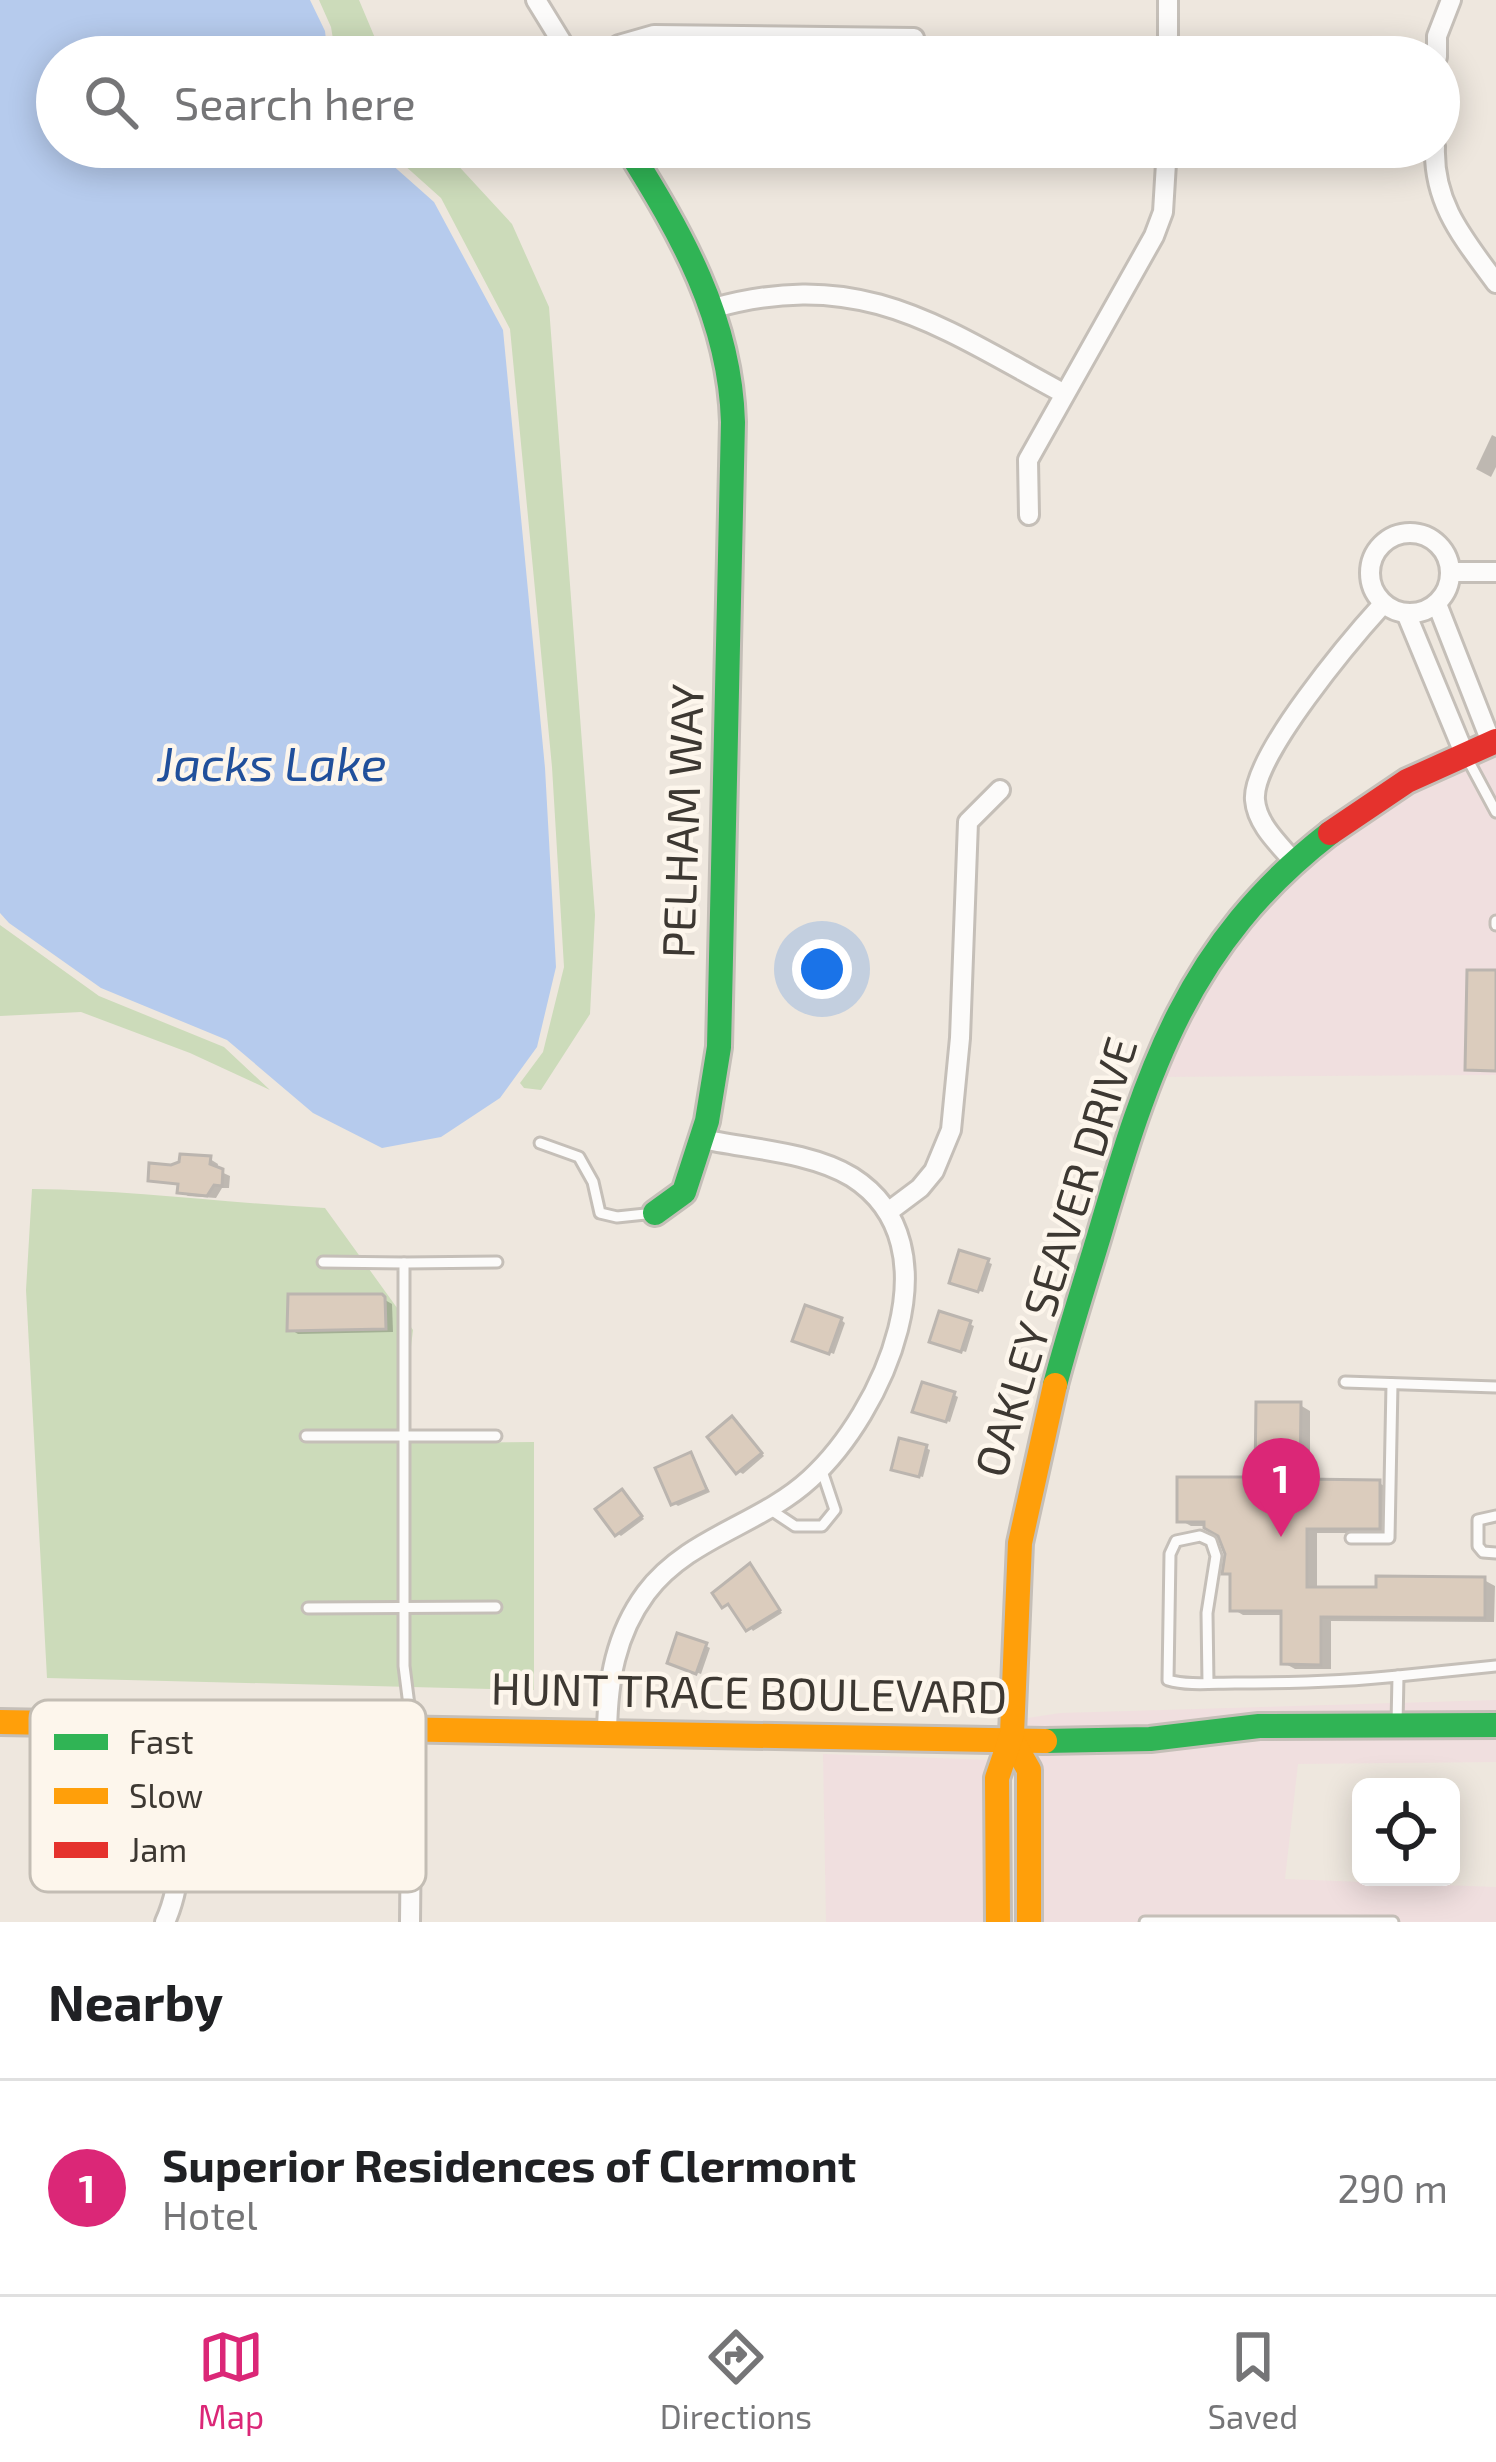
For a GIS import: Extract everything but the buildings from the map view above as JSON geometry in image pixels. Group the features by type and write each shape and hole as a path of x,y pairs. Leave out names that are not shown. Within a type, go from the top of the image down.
{"street":[{"path":"536,0 558,36"},
{"path":"1168,0 1168,36"},
{"path":"1438,36 1451,0"},
{"path":"650,36 741,36"},
{"name":"PELHAM WAY","path":"640,168 682,236 714,308 730,374 733,412 719,1048 702,1139 684,1192 655,1213"},
{"path":"1029,515 1028,460 1154,236 1163,212 1166,168"},
{"path":"1434,168 1443,208 1496,284"},
{"path":"714,308 776,294 811,292 863,298 921,317 1063,393"},
{"path":"1406,533 1431,538 1442,547 1451,572 1450,584 1437,604 1406,613 1383,604 1375,593 1370,568 1382,544 1406,533"},
{"path":"1451,572 1496,572"},
{"path":"1295,863 1260,820 1254,796 1262,770 1332,661 1383,604"},
{"path":"1437,604 1494,745"},
{"path":"1406,613 1464,753"},
{"path":"1430,672 1460,661"},
{"name":"OAKLEY SEAVER DRIVE","path":"998,1922 998,1769 1012,1740 1016,1582 1023,1518 1042,1431 1153,1062 1196,980 1259,898 1295,863 1387,793 1464,753 1494,745"},
{"path":"888,1212 934,1171 951,1130 960,1038 968,822 1000,790"},
{"path":"607,1731 607,1696 616,1654 646,1593 682,1557 769,1509 820,1468 867,1406 902,1309 907,1271 904,1251 888,1212 865,1186 826,1165 702,1139"},
{"name":"HUNT TRACE BOULEVARD","path":"0,1722 30,1722"},
{"name":"HUNT TRACE BOULEVARD","path":"426,1729 1012,1740 1150,1738 1259,1726 1496,1725"},
{"name":"OAKLEY SEAVER DRIVE","path":"1012,1740 1029,1770 1029,1922"},
{"path":"165,1922 176,1892"},
{"path":"410,1892 410,1922"}],"lane":[{"path":"1464,753 1496,812"},
{"path":"540,1143 579,1156 593,1182 600,1213 617,1217 655,1213"},
{"path":"323,1262 497,1262"},
{"path":"404,1263 404,1666 408,1700"},
{"path":"1346,1382 1496,1387"},
{"path":"1352,1538 1389,1538 1392,1384"},
{"path":"306,1436 496,1436"},
{"path":"769,1509 795,1526 822,1526 835,1510 820,1468"},
{"path":"1496,1516 1480,1518 1478,1533 1479,1550 1496,1553"},
{"path":"1208,1683 1207,1612 1216,1551 1211,1541 1190,1536 1176,1541 1170,1554 1166,1676 1173,1683 1208,1683 1334,1682 1496,1666"},
{"path":"308,1608 496,1606"},
{"path":"1397,1724 1398,1676"},
{"path":"1145,1922 1393,1922"}],"shaded area":[{"path":"1496,752 1496,1075 1157,1077 1203,985 1265,905 1342,835 1391,801"},
{"path":"1496,1700 1496,1715 1021,1730 1021,1719 1060,1713"},
{"path":"1260,1735 1496,1735 1496,1762 1298,1764 1285,1879 1352,1882 1352,1886 1496,1887 1496,1922 1039,1922 1028,1750"},
{"path":"823,1754 992,1760 988,1922 826,1922"}],"green space":[{"path":"319,0 359,0 374,36 332,36"},
{"path":"407,168 460,168 512,224 549,307 595,915 590,1014 541,1090 520,1083 543,1052 564,967 552,767 510,329 441,198"},
{"path":"0,925 99,996 224,1047 270,1090 190,1053 81,1012 0,1016"},
{"path":"32,1189 325,1208 413,1330 399,1443 534,1442 534,1690 47,1678 26,1290"}],"water":[{"name":"Jacks Lake","path":"0,0 310,0 326,36 36,36 36,168 396,168 434,202 503,330 545,768 556,967 537,1047 500,1098 441,1137 382,1148 313,1113 227,1040 101,988 0,913"}],"traffic: fast":[{"path":"640,168 683,244 712,312 723,347 733,422 719,1047 707,1121 684,1192 655,1213"},
{"path":"1055,1385 1136,1118 1179,1014 1240,919 1330,833"},
{"path":"1045,1741 1150,1739 1259,1726 1496,1725"}],"traffic: slow":[{"path":"998,1922 997,1778 1012,1734 1020,1543 1055,1385"},
{"path":"0,1722 30,1723"},
{"path":"426,1730 1045,1741"},
{"path":"1012,1740 1029,1770 1029,1922"}],"traffic: jam":[{"path":"1330,833 1407,781 1496,741"}],"place":[{"name":"Superior Residences of Clermont","path":"1281,1537"}]}
